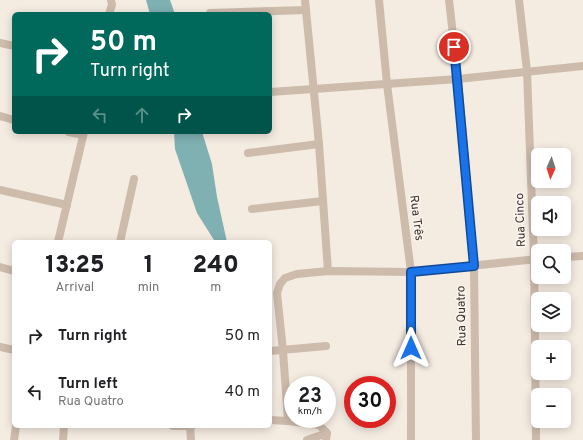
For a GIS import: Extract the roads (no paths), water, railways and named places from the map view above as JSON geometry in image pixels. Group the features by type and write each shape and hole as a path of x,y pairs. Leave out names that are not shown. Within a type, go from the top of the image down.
{"street":[{"path":"110,12 112,4 111,0"},
{"path":"305,0 320,144 328,271"},
{"name":"Rua Três","path":"379,0 387,84 411,272 411,440"},
{"name":"Rua Quatro","path":"449,0 458,79 474,266 476,440"},
{"name":"Rua Cinco","path":"519,0 527,71 535,244"},
{"path":"242,12 306,10"},
{"path":"0,43 12,46"},
{"path":"272,92 458,79 583,66"},
{"path":"0,116 12,119"},
{"path":"58,240 84,134"},
{"path":"248,153 320,144"},
{"path":"120,240 134,179"},
{"path":"0,190 66,205"},
{"path":"252,209 323,201"},
{"path":"571,257 583,256"},
{"path":"285,376 277,293 280,284 285,278 297,274 328,271 411,272 531,260"},
{"path":"0,267 12,270"},
{"name":"Rua Cinco","path":"536,284 536,440"},
{"path":"0,346 12,349"},
{"path":"272,351 326,346"},
{"path":"272,420 284,421"},
{"path":"14,440 16,428"},
{"path":"63,440 64,428"},
{"path":"191,428 191,440"},
{"path":"308,440 327,436"}],"water":[{"path":"146,0 170,0 174,12 149,12"},
{"path":"174,134 203,134 212,164 217,197 227,240 214,240 197,213 175,149"}]}
